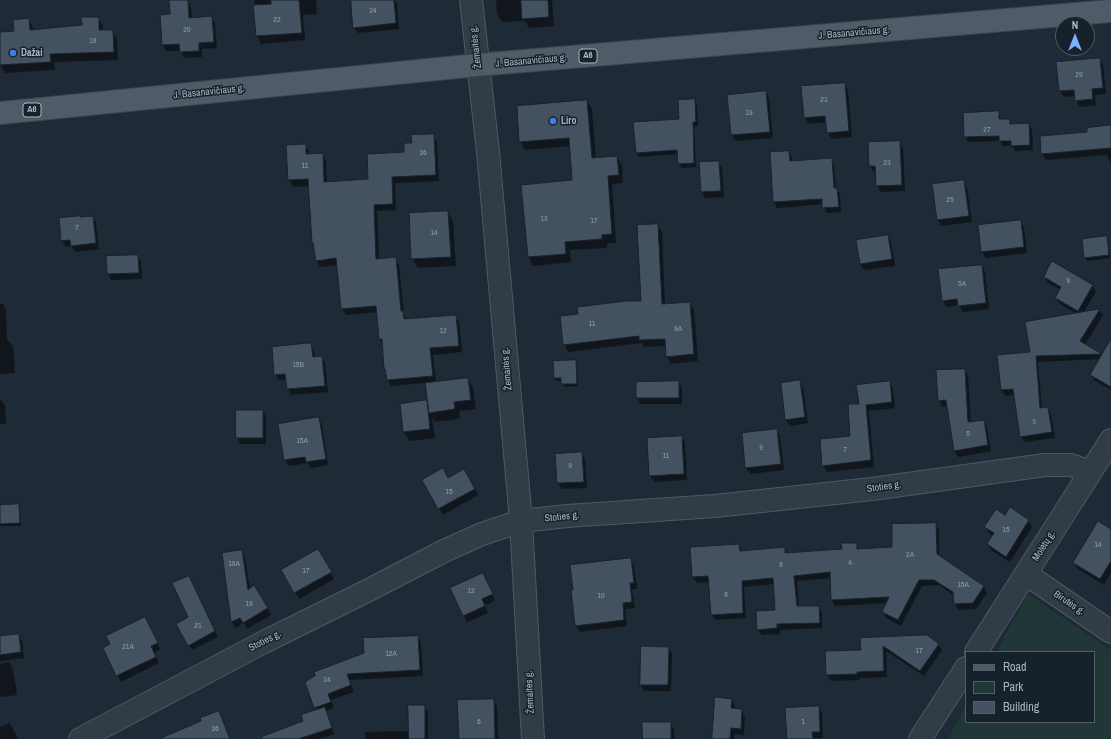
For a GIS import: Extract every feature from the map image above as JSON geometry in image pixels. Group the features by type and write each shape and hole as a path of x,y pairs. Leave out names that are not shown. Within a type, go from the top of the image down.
{"main road":[{"name":"J. Basanavičiaus g.","path":"0,113 477,65 1111,11"}],"street":[{"name":"Žemaitės g.","path":"471,0 477,65 488,152 520,521 533,739"},
{"name":"Molėtų g.","path":"977,651 1111,440"},
{"name":"Stoties g.","path":"80,739 264,642 444,551 482,534 520,521 567,516 715,506 872,489 1045,465 1070,465 1090,472"},
{"name":"Birutės g.","path":"1026,574 1111,632"},
{"path":"920,739 965,670"}],"green space":[{"path":"1028,594 1111,650 1111,739 948,739 965,707 965,723 1095,723 1095,651 997,651"}],"building":[{"path":"169,0 188,0 189,18 212,16 214,42 199,43 199,51 180,52 179,44 162,45 160,15 170,14"},
{"path":"271,0 299,0 302,33 256,36 253,5 271,4"},
{"path":"351,0 394,0 396,23 353,28"},
{"path":"521,0 548,0 549,17 522,19"},
{"path":"81,17 99,17 99,30 113,30 114,52 50,54 51,62 0,65 0,32 14,31 13,20 29,18 30,30 82,25"},
{"path":"1100,58 1103,88 1092,89 1093,99 1075,101 1074,90 1059,91 1056,62"},
{"path":"845,83 849,131 827,133 825,116 804,118 801,86"},
{"path":"766,91 770,132 731,135 727,95"},
{"path":"695,99 696,122 693,122 694,163 678,164 677,150 636,153 633,122 679,119 678,100"},
{"path":"587,100 592,158 617,156 619,175 608,176 612,234 602,235 602,239 565,242 566,254 528,257 521,185 572,180 569,138 519,142 517,106"},
{"path":"999,111 999,119 1010,119 1010,124 1029,123 1030,145 1011,146 1011,141 999,141 999,136 964,137 963,113"},
{"path":"1111,125 1111,148 1041,154 1040,136 1087,132 1087,128"},
{"path":"434,134 436,175 392,177 393,204 374,205 376,259 396,257 401,311 403,311 404,319 456,315 459,346 430,348 433,376 387,380 384,369 382,339 379,339 376,306 341,309 336,258 316,261 312,243 308,179 288,180 286,145 306,144 306,154 323,153 324,182 368,179 367,154 404,152 404,143 412,143 411,135"},
{"path":"900,141 902,185 876,186 875,166 869,166 868,142"},
{"path":"789,151 790,161 832,158 834,188 837,188 839,207 822,208 822,199 773,202 770,152"},
{"path":"719,161 721,191 701,192 699,162"},
{"path":"964,180 969,216 937,220 932,184"},
{"path":"448,211 451,257 411,259 409,213"},
{"path":"93,216 96,243 71,246 70,240 61,241 59,218"},
{"path":"1021,220 1024,247 981,252 978,225"},
{"path":"658,224 662,304 690,302 694,354 666,357 665,339 639,340 639,336 563,345 560,316 578,314 577,307 626,301 641,301 637,225"},
{"path":"888,235 892,259 860,264 856,240"},
{"path":"1107,236 1109,255 1084,258 1082,239"},
{"path":"138,255 139,273 107,274 106,256"},
{"path":"1052,261 1093,285 1078,311 1055,298 1061,287 1044,277"},
{"path":"982,265 986,303 958,306 957,299 942,301 938,269"},
{"path":"1100,309 1080,341 1102,354 1036,356 1040,408 1048,407 1052,432 1020,437 1013,389 1001,390 997,355 1030,352 1025,322"},
{"path":"1111,339 1111,387 1090,375"},
{"path":"311,343 313,357 322,356 325,386 287,389 285,374 274,375 272,347"},
{"path":"576,360 577,384 561,384 561,378 554,378 553,361"},
{"path":"965,369 968,422 984,420 988,445 954,451 946,400 938,401 936,370"},
{"path":"468,378 471,400 454,402 455,409 429,413 425,383"},
{"path":"800,380 805,417 785,420 781,383"},
{"path":"679,381 679,398 636,398 636,382"},
{"path":"890,381 892,402 866,405 871,460 822,466 820,439 850,436 848,404 859,404 856,385"},
{"path":"427,400 430,429 403,432 400,404"},
{"path":"236,410 263,410 263,438 236,438"},
{"path":"319,417 326,459 306,462 305,457 284,460 278,424"},
{"path":"777,429 781,464 745,468 742,433"},
{"path":"682,436 684,474 649,476 647,438"},
{"path":"582,452 584,482 557,483 555,454"},
{"path":"443,468 448,478 464,469 475,489 438,509 422,480"},
{"path":"19,504 20,523 0,524 0,505"},
{"path":"1010,507 1029,520 1006,557 987,544 994,533 984,527 996,509 1005,515"},
{"path":"1098,521 1111,529 1111,561 1100,579 1073,563"},
{"path":"936,523 937,554 984,586 973,603 954,604 953,592 934,580 919,580 898,620 882,612 889,597 831,600 830,572 794,576 797,606 819,606 820,623 777,624 777,628 757,630 756,611 775,610 773,578 742,581 743,613 711,615 708,576 692,577 690,547 739,544 740,551 785,547 785,553 842,549 841,543 857,543 857,549 892,547 892,524"},
{"path":"318,549 332,572 294,593 281,570"},
{"path":"242,550 248,590 254,585 268,608 243,623 240,618 231,622 222,553"},
{"path":"631,558 634,583 630,583 632,602 623,603 624,620 575,626 570,565"},
{"path":"483,573 493,594 482,599 485,606 463,616 450,588"},
{"path":"189,576 215,631 188,646 176,624 188,617 172,583"},
{"path":"145,617 158,643 151,646 156,657 116,676 103,648 110,644 106,636"},
{"path":"19,634 21,652 0,655 0,636"},
{"path":"927,635 939,644 920,671 883,646 884,671 826,675 825,651 861,650 860,638"},
{"path":"418,636 420,670 347,674 351,685 328,694 331,702 314,708 305,682 315,676 314,672 364,653 363,638"},
{"path":"641,646 669,647 668,685 640,685"},
{"path":"715,697 732,699 731,708 742,709 741,729 731,728 730,739 712,739"},
{"path":"494,699 495,739 459,739 457,700"},
{"path":"408,705 425,705 425,739 409,739"},
{"path":"819,706 820,732 812,732 813,739 787,739 785,708"},
{"path":"325,707 332,728 298,739 262,739 261,737 303,721 301,715"},
{"path":"219,711 230,739 159,739 201,721 200,718"},
{"path":"642,722 671,722 671,739 643,739"}],"place":[{"name":"Dažai","path":"13,53"},
{"name":"Liro","path":"553,121"}]}
